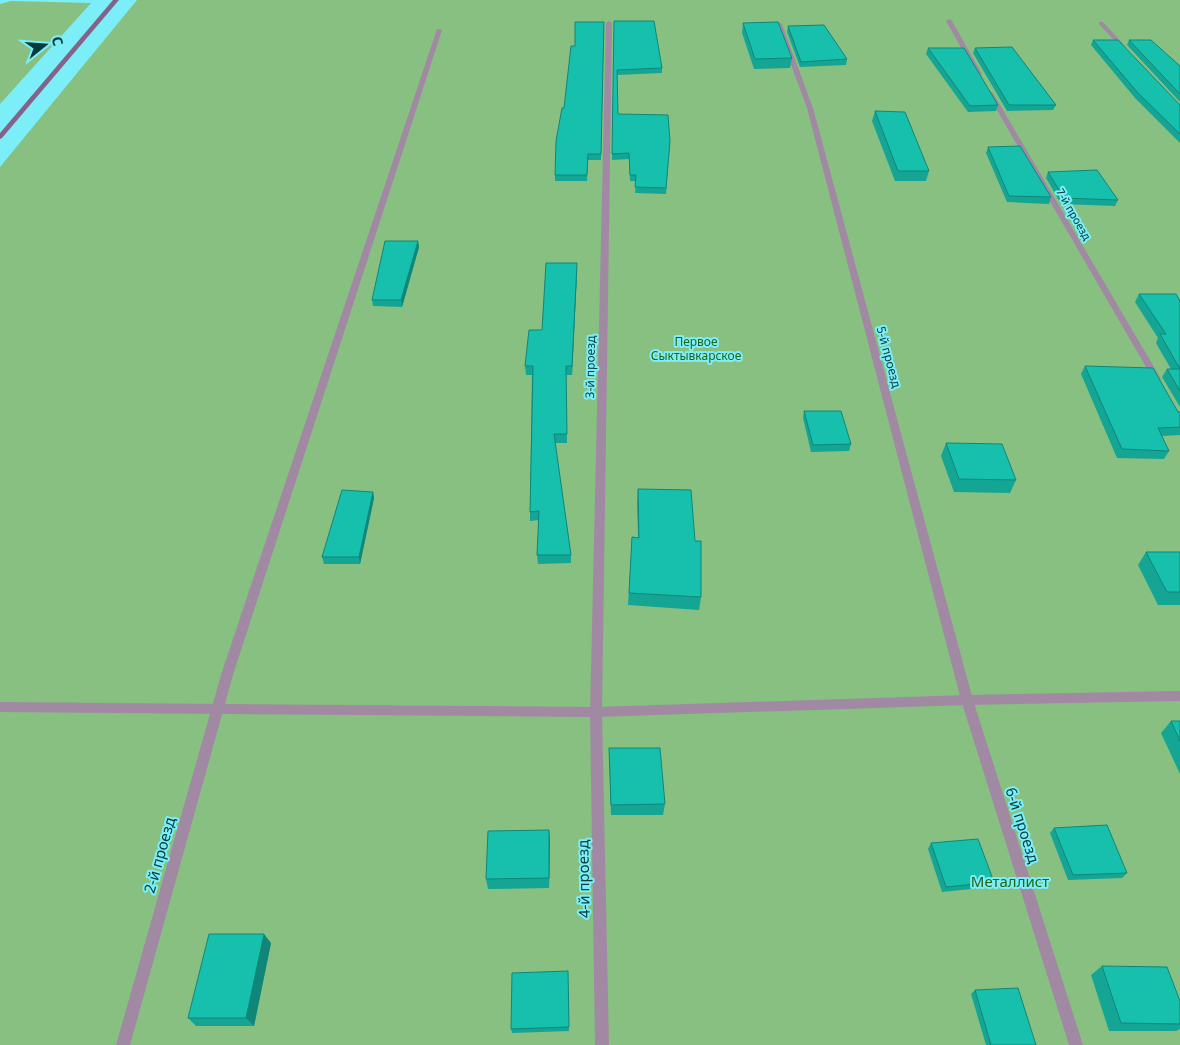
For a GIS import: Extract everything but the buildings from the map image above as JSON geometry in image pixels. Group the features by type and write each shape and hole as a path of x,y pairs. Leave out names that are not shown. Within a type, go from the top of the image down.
{"main road":[{"path":"0,137 116,0"}],"street":[{"path":"948,21 983,80"},
{"name":"3-й проезд","path":"596,712 609,23"},
{"name":"5-й проезд","path":"779,24 810,108 966,700"},
{"path":"1101,24 1128,52"},
{"name":"2-й проезд","path":"123,1045 227,675 439,30"},
{"name":"7-й проезд","path":"988,89 1160,385"},
{"path":"0,707 596,712 966,700 1180,696"},
{"name":"6-й проезд","path":"966,700 1076,1045"},
{"name":"4-й проезд","path":"596,712 602,1045"}],"green space":[{"path":"137,0 1180,0 1180,1045 0,1045 0,167"},
{"path":"11,1 91,3 0,104 0,4"}],"park label":[{"name":"Первое Сыктывкарское","path":"696,348"},
{"name":"Металлист","path":"1010,881"}]}
